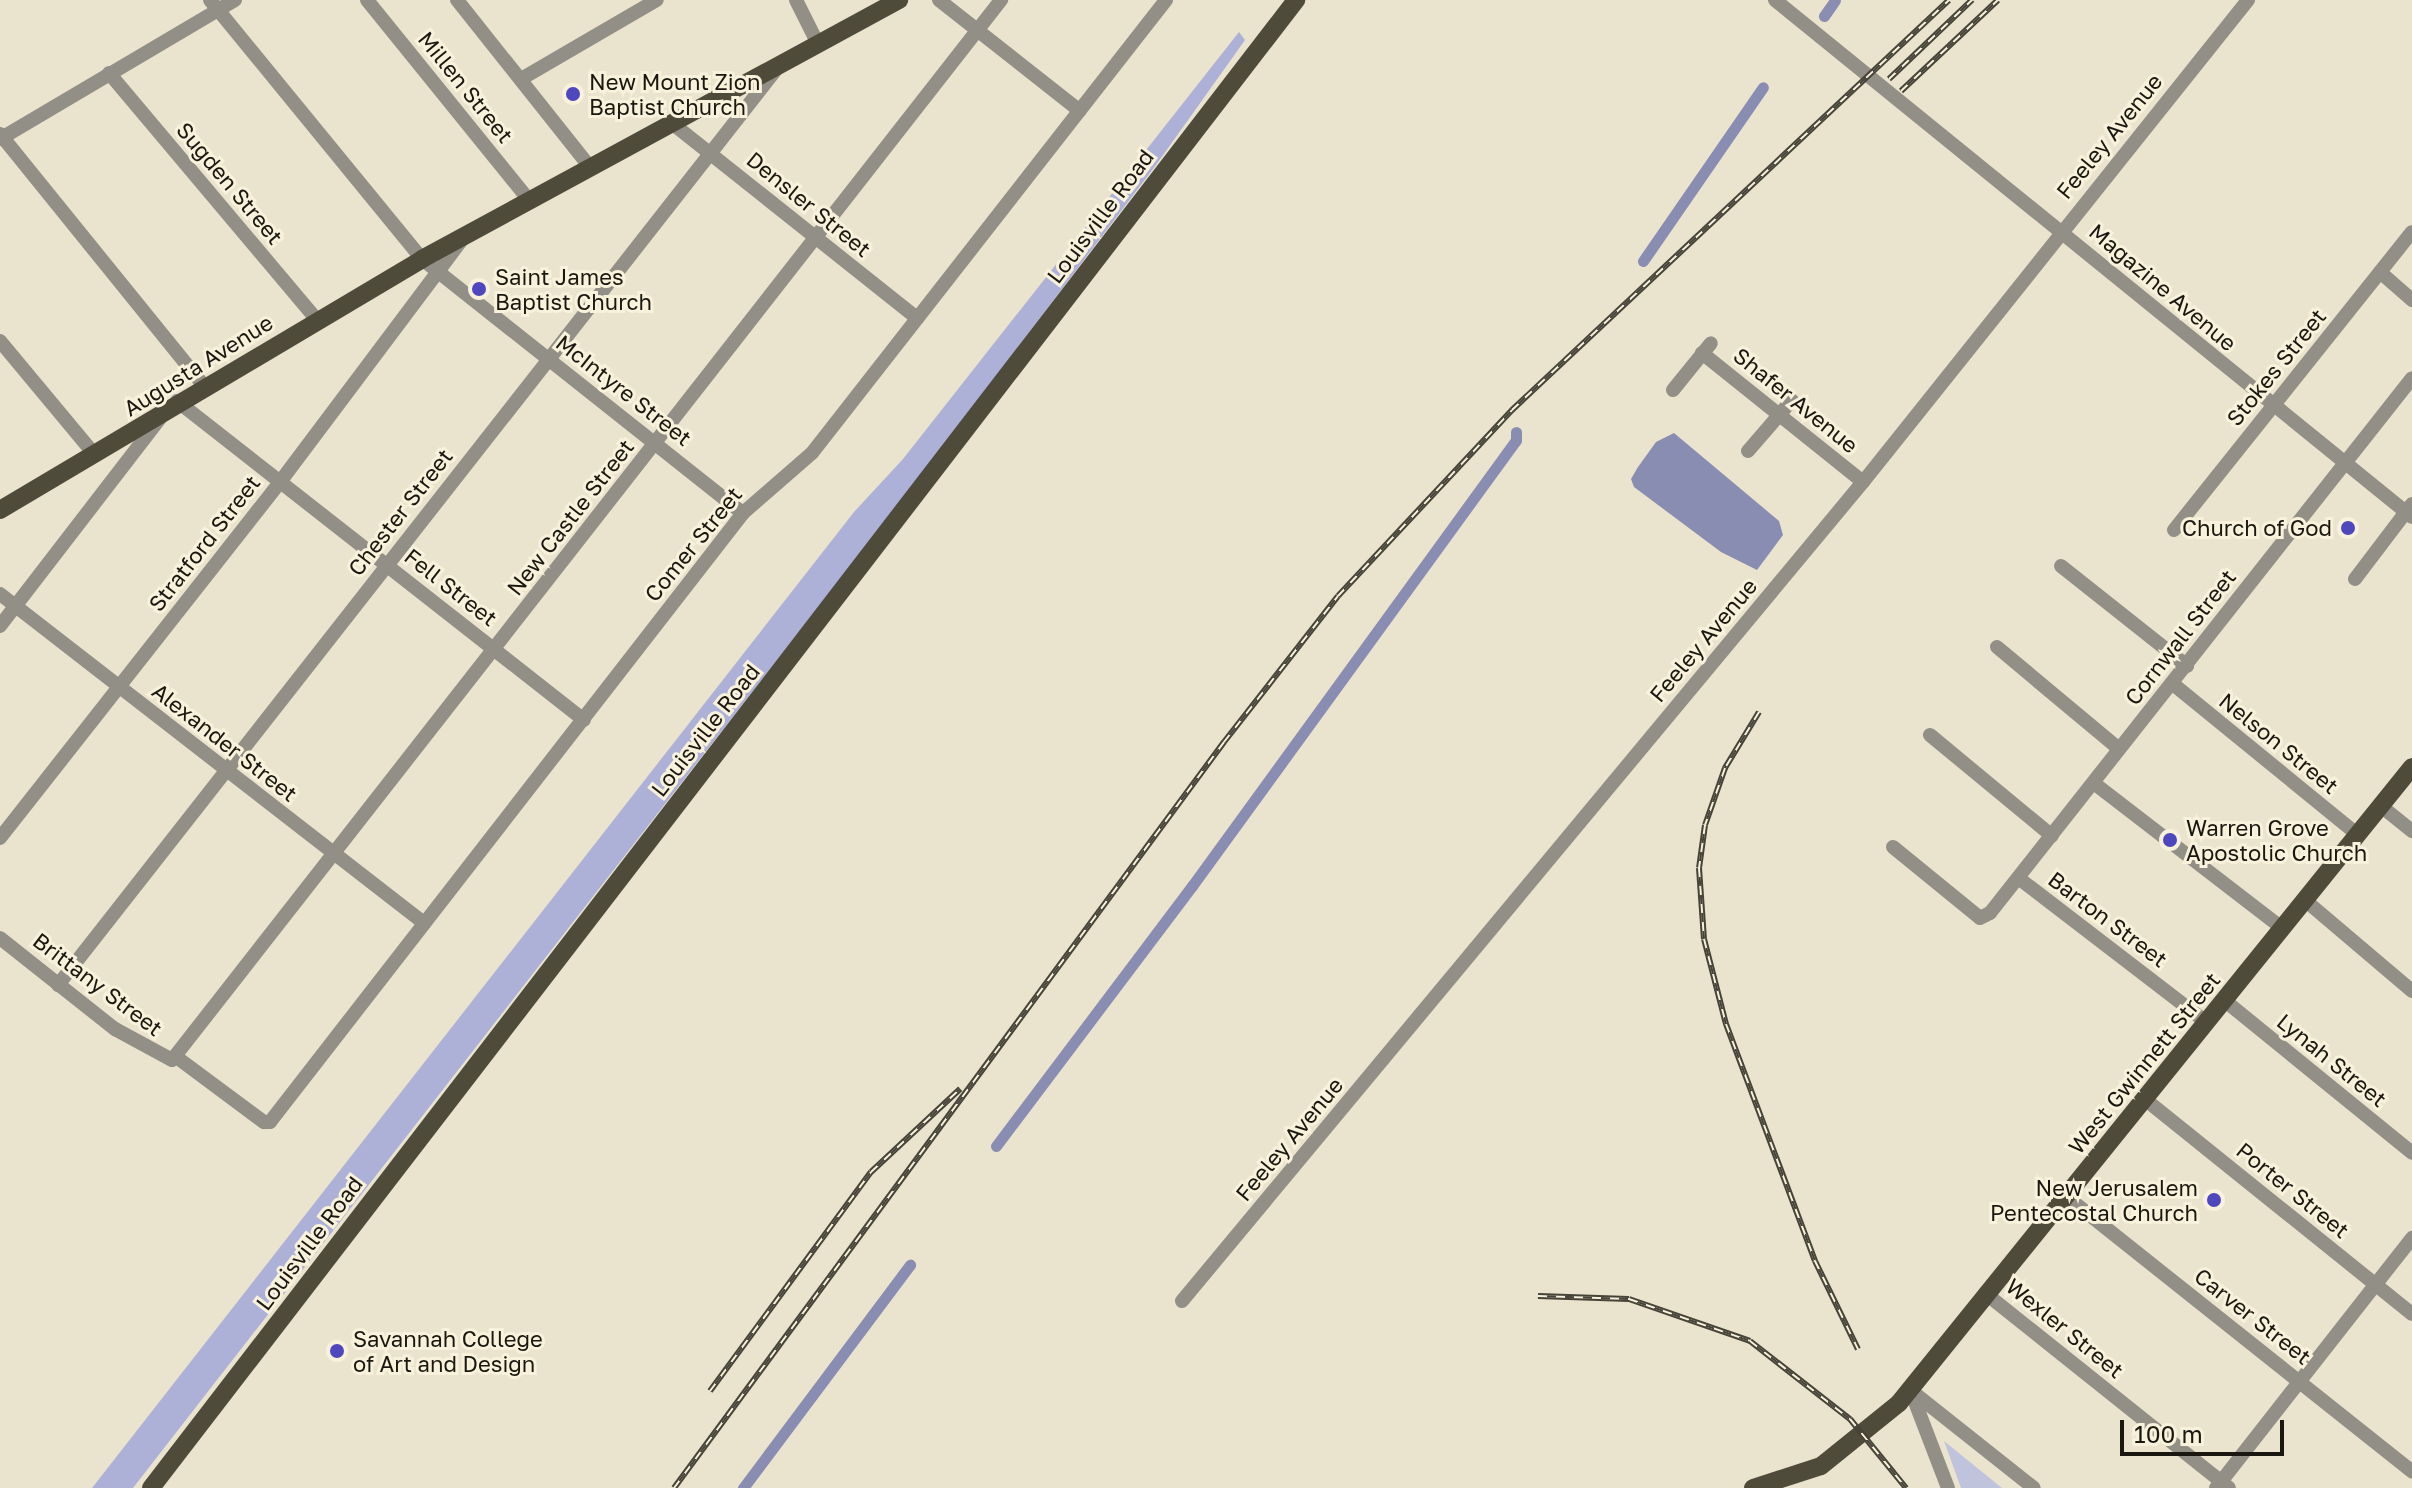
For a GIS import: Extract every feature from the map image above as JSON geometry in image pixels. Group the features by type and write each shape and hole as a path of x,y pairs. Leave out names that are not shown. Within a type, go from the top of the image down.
{"main road":[{"name":"Augusta Avenue","path":"0,510 160,418 177,401 203,385 422,259 899,0"},
{"name":"Louisville Road","path":"151,1488 1296,0"},
{"name":"West Gwinnett Street","path":"1753,1488 1821,1466 1909,1389 2146,1100 2412,767"}],"street":[{"path":"203,385 1,137 109,73 214,5 235,0"},
{"name":"Millen Street","path":"367,0 530,201"},
{"path":"457,0 590,167"},
{"path":"521,79 657,0"},
{"path":"796,0 818,44"},
{"path":"939,0 1080,111"},
{"name":"New Castle Street","path":"174,1058 1001,0"},
{"name":"Comer Street","path":"264,1122 270,1122 743,513 812,453 1166,0"},
{"name":"Magazine Avenue","path":"1775,0 2062,230 2272,407 2410,511"},
{"name":"Feeley Avenue","path":"1182,1301 1863,482 2248,0"},
{"path":"214,5 422,259"},
{"name":"Chester Street","path":"58,985 227,774 548,358 778,67"},
{"name":"Sugden Street","path":"109,73 318,321"},
{"name":"Densler Street","path":"673,124 917,318"},
{"name":"Stokes Street","path":"2174,530 2412,232"},
{"name":"Augusta Avenue","path":"439,272 463,238"},
{"name":"McIntyre Street","path":"422,259 743,513"},
{"name":"Stratford Street","path":"0,838 280,482 439,272"},
{"path":"2380,272 2412,300"},
{"path":"0,341 95,455"},
{"name":"Shafer Avenue","path":"1673,390 1706,348 1779,414 1863,482"},
{"name":"Cornwall Street","path":"1893,847 1980,918 2021,880 2119,749 2412,378"},
{"path":"1748,451 1792,400"},
{"name":"Fell Street","path":"177,401 584,720"},
{"path":"0,626 160,418"},
{"path":"2355,579 2410,511"},
{"path":"2061,566 2187,666"},
{"name":"Alexander Street","path":"0,594 227,774 424,923"},
{"path":"1997,647 2119,749"},
{"name":"Nelson Street","path":"2173,684 2358,835"},
{"path":"1930,735 2052,836"},
{"path":"2095,784 2282,928"},
{"path":"2381,806 2412,831"},
{"name":"Barton Street","path":"2021,880 2206,1022"},
{"path":"2306,901 2412,991"},
{"name":"Brittany Street","path":"0,938 150,1052 174,1058 264,1122"},
{"name":"Lynah Street","path":"2224,1000 2412,1153"},
{"name":"Porter Street","path":"2146,1100 2412,1314"},
{"name":"Carver Street","path":"2067,1197 2412,1471"},
{"path":"2222,1486 2298,1379 2412,1238"},
{"name":"Wexler Street","path":"1985,1293 2222,1486"},
{"path":"1909,1389 1948,1488"},
{"path":"1909,1389 2034,1488"}],"shaded area":[{"path":"1239,32 1245,40 1156,165 924,471 133,1488 92,1488 854,512 903,459"},
{"path":"1674,433 1779,521 1783,535 1757,570 1721,552 1634,487 1631,479 1656,442"},
{"path":"1944,1441 2002,1488 1961,1488"}],"waterway":[{"path":"1824,16 1835,0"},
{"path":"1643,261 1763,87"},
{"path":"996,1146 1192,886 1516,440 1516,432"},
{"path":"743,1488 910,1265"}],"railway":[{"path":"674,1488 1224,742 1338,596 1512,410 1949,0"},
{"path":"1889,79 1972,0"},
{"path":"1901,91 1998,0"},
{"path":"1759,712 1725,768 1705,825 1699,868 1704,939 1726,1024 1815,1261 1858,1349"},
{"path":"710,1391 871,1172 960,1089"},
{"path":"1538,1296 1629,1299 1750,1341 1850,1419 1906,1488"}],"place":[{"name":"New Mount Zion Baptist Church","path":"573,94"},
{"name":"Saint James Baptist Church","path":"479,289"},
{"name":"Church of God","path":"2348,528"},
{"name":"Warren Grove Apostolic Church","path":"2170,840"},
{"name":"New Jerusalem Pentecostal Church","path":"2214,1200"},
{"name":"Savannah College of Art and Design","path":"337,1351"}]}
